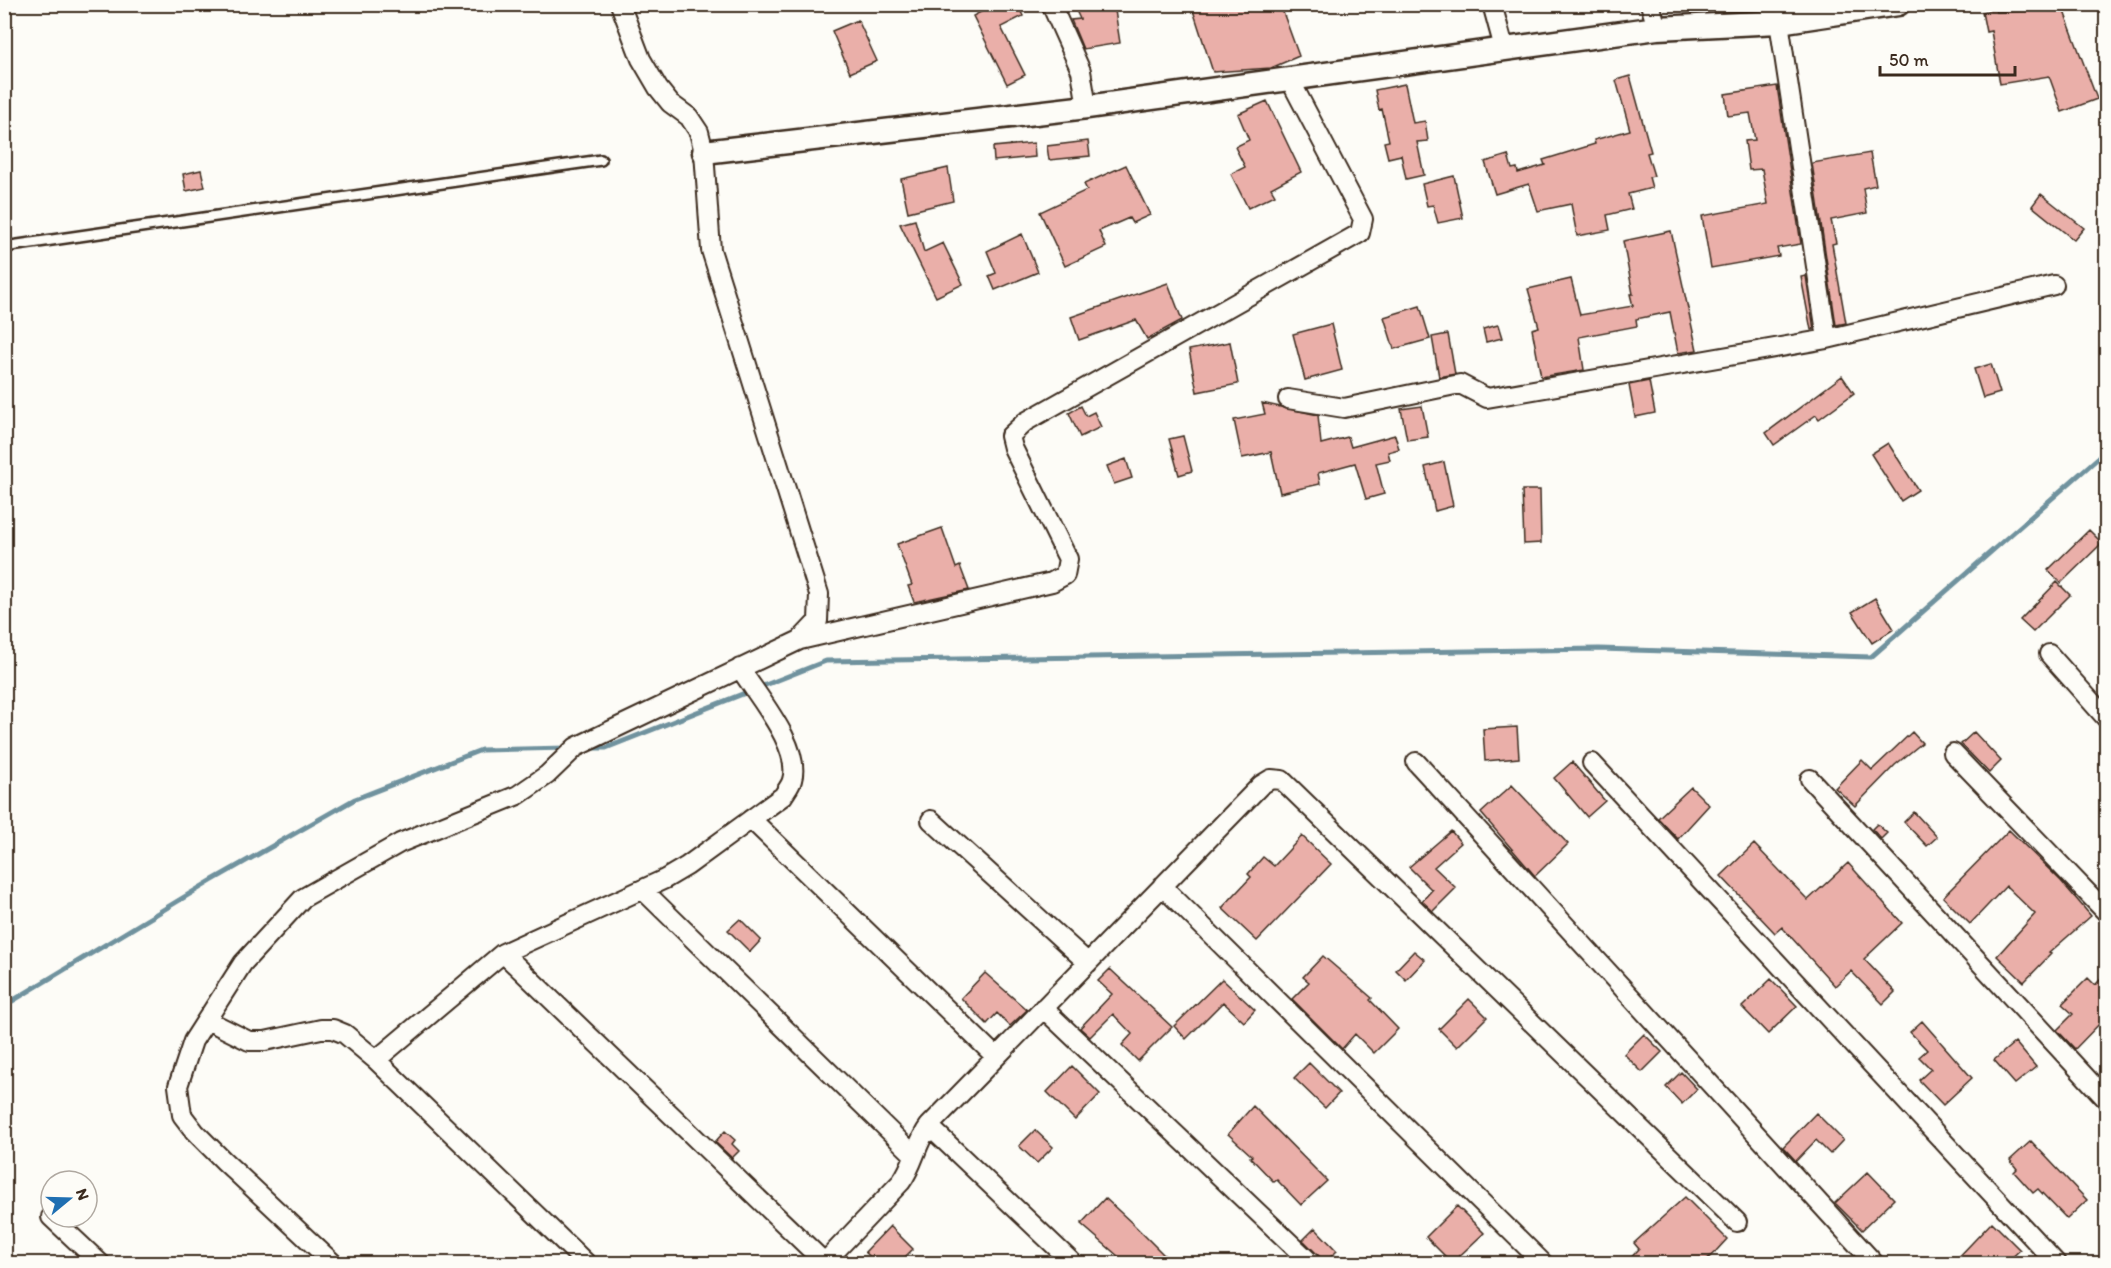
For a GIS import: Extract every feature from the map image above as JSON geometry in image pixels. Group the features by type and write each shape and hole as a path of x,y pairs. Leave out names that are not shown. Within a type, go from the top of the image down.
{"street":[{"path":"620,4 647,68 670,103 689,117 699,132 704,152 711,250 819,594 818,621 800,640"},
{"path":"1051,4 1081,71 1087,107"},
{"path":"1492,4 1504,48"},
{"path":"1650,4 1657,28"},
{"path":"704,152 1087,107 1657,28 1779,22 1898,4"},
{"path":"1779,22 1827,339"},
{"path":"334,1263 224,1161 195,1132 182,1114 178,1086 193,1041 243,963 303,898 400,843 518,795 547,775 576,747 740,668 800,640 1052,582 1065,575 1068,559 1013,448 1010,436 1024,422 1360,233 1363,219 1289,78"},
{"path":"1288,399 1344,408 1460,384 1487,398 1827,339 2054,285"},
{"path":"2049,654 2106,718"},
{"path":"376,1060 503,953 644,890 687,866 783,796 793,779 792,754 783,734 740,668"},
{"path":"1953,753 2106,912"},
{"path":"1416,762 1875,1263"},
{"path":"1592,763 2057,1263"},
{"path":"503,953 825,1263 909,1172 921,1136 929,1126 1261,785 1271,779 1282,780 1737,1222"},
{"path":"1810,779 2106,1099"},
{"path":"751,819 996,1057"},
{"path":"931,820 1088,963"},
{"path":"1162,886 1544,1263"},
{"path":"644,890 914,1155"},
{"path":"1043,1008 1312,1263"},
{"path":"207,1020 249,1041 265,1041 321,1029 333,1029 345,1034 376,1060 587,1263"},
{"path":"929,1126 1074,1263"},
{"path":"65,1229 101,1263"}],"lane":[{"path":"4,247 601,160"}],"building":[{"path":"996,4 1017,4 1023,16 1001,27 1025,75 1007,84 973,16"},
{"path":"1073,4 1114,4 1120,43 1083,49 1071,20 1080,19"},
{"path":"1191,4 1280,4 1299,56 1271,68 1213,72"},
{"path":"2062,6 2097,99 2062,112 2049,76 2000,84 1991,31 1986,32 1982,12 1996,9 1996,12 2029,11"},
{"path":"858,20 877,61 850,73 832,31"},
{"path":"1630,76 1651,152 1647,153 1654,176 1649,177 1652,188 1628,194 1632,209 1607,215 1610,230 1577,236 1571,204 1538,211 1529,184 1495,194 1485,162 1508,155 1512,169 1517,168 1518,173 1545,165 1543,160 1595,144 1594,140 1630,130 1616,80"},
{"path":"1405,84 1413,123 1425,121 1428,141 1417,142 1424,175 1406,179 1401,155 1388,158 1384,142 1389,141 1375,90"},
{"path":"1777,86 1801,244 1777,248 1779,256 1711,268 1702,216 1768,204 1762,169 1749,170 1745,141 1755,140 1750,113 1728,116 1725,94"},
{"path":"1267,101 1301,172 1271,188 1275,195 1248,208 1231,174 1245,167 1235,147 1249,140 1238,114"},
{"path":"1088,141 1090,156 1049,160 1047,146"},
{"path":"1034,143 1035,157 994,161 993,147"},
{"path":"1870,153 1876,185 1863,188 1867,213 1831,220 1836,243 1832,244 1846,323 1836,325 1812,163"},
{"path":"1126,165 1150,215 1132,223 1129,218 1099,231 1106,247 1065,266 1040,212 1087,190 1084,184"},
{"path":"948,168 953,201 908,212 901,179"},
{"path":"201,170 205,187 186,191 183,174"},
{"path":"1454,176 1463,218 1438,223 1433,205 1427,206 1422,184"},
{"path":"2041,194 2084,228 2074,240 2032,206"},
{"path":"915,220 924,252 943,243 963,284 936,297 900,224"},
{"path":"1671,231 1697,350 1678,353 1670,312 1636,319 1637,326 1579,337 1584,370 1541,377 1532,329 1539,327 1528,289 1571,279 1580,315 1633,306 1630,294 1633,294 1623,241"},
{"path":"1022,234 1038,272 995,290 989,276 996,273 987,251"},
{"path":"1806,276 1814,330 1811,330 1801,277"},
{"path":"1168,283 1182,320 1147,339 1136,320 1079,340 1071,317"},
{"path":"1420,306 1430,339 1394,349 1384,317"},
{"path":"1331,324 1342,370 1305,380 1293,334"},
{"path":"1498,325 1502,338 1486,342 1483,329"},
{"path":"1448,334 1455,374 1439,377 1432,337"},
{"path":"1230,342 1238,384 1197,392 1189,350"},
{"path":"1991,364 2000,393 1983,398 1974,369"},
{"path":"1842,376 1854,393 1819,419 1816,415 1774,445 1766,433"},
{"path":"1649,381 1655,413 1635,417 1629,385"},
{"path":"1262,403 1318,415 1321,444 1348,437 1351,447 1395,435 1399,449 1388,452 1390,460 1376,463 1384,494 1366,499 1355,463 1318,473 1320,484 1280,493 1271,452 1242,458 1234,420 1265,414"},
{"path":"1081,406 1086,416 1094,412 1101,427 1080,437 1069,413"},
{"path":"1422,406 1428,437 1407,440 1401,409"},
{"path":"1183,436 1192,471 1179,475 1169,439"},
{"path":"1888,443 1918,490 1901,501 1871,454"},
{"path":"1126,459 1132,478 1114,484 1107,466"},
{"path":"1444,462 1453,506 1435,511 1425,467"},
{"path":"1522,490 1540,490 1541,543 1524,544"},
{"path":"942,528 956,568 960,566 969,590 914,602 908,586 912,585 897,544"},
{"path":"2089,530 2102,543 2061,583 2048,570"},
{"path":"2057,582 2070,595 2033,632 2020,620"},
{"path":"1875,598 1894,629 1872,643 1852,612"},
{"path":"1517,727 1519,758 1485,761 1483,729"},
{"path":"1912,732 1922,743 1895,765 1855,806 1835,788 1862,760 1872,770"},
{"path":"1974,732 2001,761 1989,773 1961,744"},
{"path":"1572,762 1605,801 1587,817 1554,778"},
{"path":"1512,785 1568,844 1535,876 1481,813"},
{"path":"1691,787 1709,805 1678,839 1658,818"},
{"path":"1914,812 1937,837 1927,846 1904,822"},
{"path":"1877,824 1887,833 1881,839 1872,829"},
{"path":"2009,830 2061,881 2091,916 2049,953 2051,954 2024,982 1997,956 2035,914 2006,886 1970,924 1943,897"},
{"path":"1451,831 1461,843 1434,867 1456,888 1433,911 1422,901 1432,890 1409,867"},
{"path":"1302,836 1331,864 1257,941 1222,908 1251,877 1248,874 1263,857 1274,866"},
{"path":"1754,844 1808,900 1848,863 1902,923 1864,959 1895,992 1883,1004 1851,971 1835,986 1782,927 1775,933 1721,876"},
{"path":"740,919 761,940 750,952 728,930"},
{"path":"1414,951 1425,960 1406,980 1396,970"},
{"path":"1323,956 1372,998 1370,1000 1398,1029 1374,1053 1355,1034 1342,1049 1292,999 1309,982 1303,977"},
{"path":"1110,969 1172,1027 1138,1061 1122,1045 1132,1034 1113,1014 1090,1037 1080,1028 1112,994 1098,981"},
{"path":"985,973 1027,1010 1010,1026 997,1013 987,1024 961,998"},
{"path":"2106,974 2106,1017 2075,1049 2057,1030 2073,1014 2062,1004 2088,978 2095,985"},
{"path":"1222,979 1255,1010 1244,1022 1223,1002 1186,1039 1174,1026"},
{"path":"1771,979 1797,1006 1768,1034 1742,1007"},
{"path":"1469,999 1487,1017 1457,1047 1439,1029"},
{"path":"1922,1021 1972,1078 1943,1105 1919,1080 1931,1069 1919,1057 1927,1050 1910,1032"},
{"path":"1644,1034 1662,1052 1642,1072 1624,1054"},
{"path":"2015,1042 2036,1067 2015,1084 1994,1060"},
{"path":"1309,1063 1339,1093 1325,1108 1294,1078"},
{"path":"1072,1066 1100,1094 1075,1120 1047,1092"},
{"path":"1681,1072 1697,1089 1682,1104 1666,1087"},
{"path":"1253,1106 1327,1181 1301,1205 1277,1180 1274,1182 1250,1157 1252,1156 1228,1134"},
{"path":"1816,1113 1843,1140 1830,1154 1816,1140 1796,1161 1783,1147"},
{"path":"1035,1130 1053,1147 1037,1163 1019,1146"},
{"path":"725,1131 735,1140 732,1144 739,1151 732,1158 715,1142"},
{"path":"2031,1141 2087,1200 2067,1219 2038,1189 2033,1193 2014,1172 2017,1169 2010,1160"},
{"path":"1868,1172 1894,1199 1862,1230 1835,1203"},
{"path":"1685,1197 1727,1239 1703,1263 1626,1263 1639,1249 1634,1243"},
{"path":"1105,1198 1172,1263 1126,1263 1081,1224"},
{"path":"1457,1206 1484,1233 1452,1263 1426,1237"},
{"path":"1992,1222 2020,1250 2006,1263 1953,1263"},
{"path":"890,1226 913,1249 899,1263 877,1263 865,1252"},
{"path":"1315,1228 1337,1251 1325,1262 1303,1240"}],"waterway":[{"path":"589,748 606,748 826,661 1599,649 1871,657 2106,451"},
{"path":"4,1006 211,881 355,799 481,750 567,748"}]}
